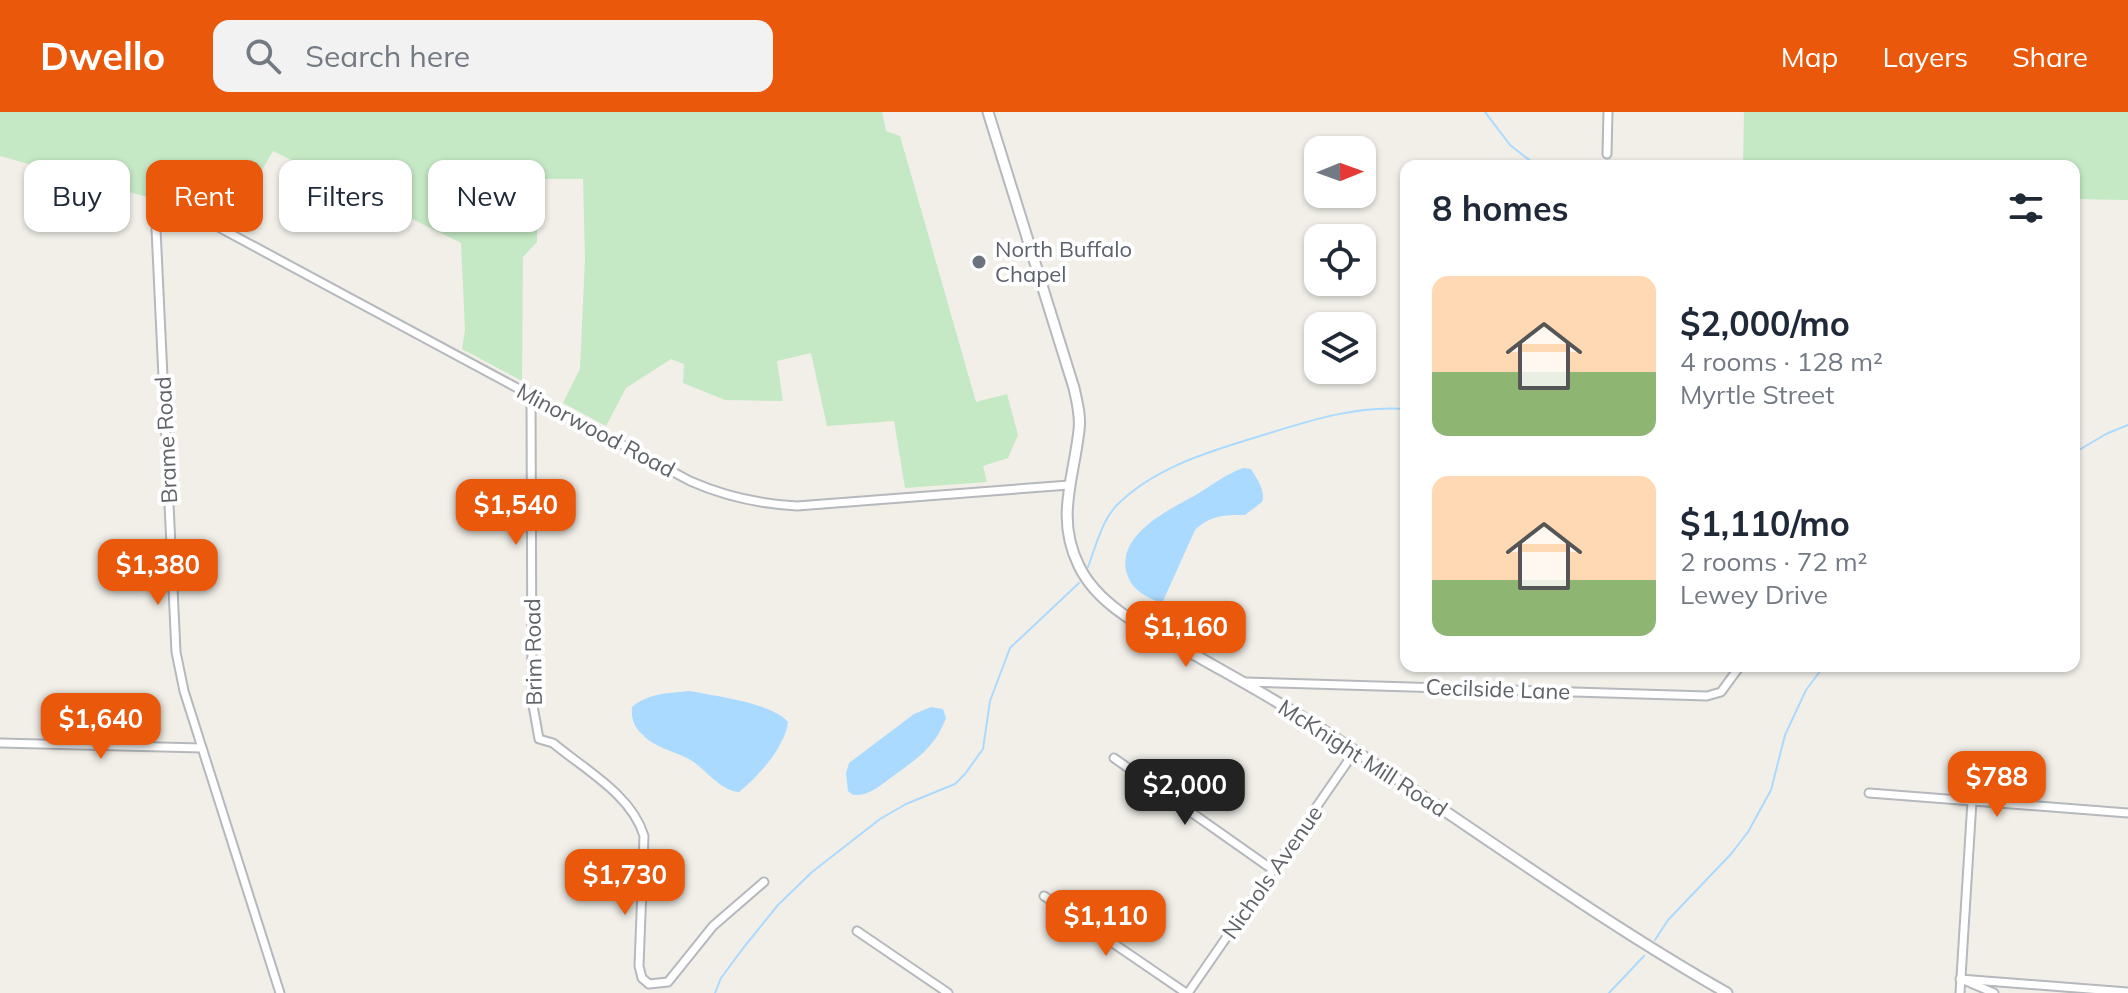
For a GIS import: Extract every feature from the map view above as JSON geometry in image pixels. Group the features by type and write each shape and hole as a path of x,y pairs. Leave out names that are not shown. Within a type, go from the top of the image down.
{"street":[{"name":"McKnight Mill Road","path":"988,112 1074,388 1079,429 1066,514 1070,541 1079,567 1095,589 1130,618 1355,751 1619,929 1727,993"},
{"path":"1607,154 1608,112"},
{"name":"Brame Road","path":"156,232 175,638 180,675 280,993"},
{"name":"Minorwood Road","path":"228,232 690,481 726,495 765,504 832,505 1069,485"},
{"name":"Brim Road","path":"531,395 532,700 539,739 553,743 625,802 640,822 644,836 639,933 642,978 649,984 668,982 713,926 764,882"},
{"name":"Cecilside Lane","path":"1242,682 1707,696 1721,692 1736,672"},
{"path":"0,743 202,748"},
{"name":"Nichols Avenue","path":"1187,993 1355,751"},
{"path":"1114,758 1273,870"},
{"path":"1869,793 2128,813"},
{"path":"1960,993 1972,801"},
{"path":"1044,896 1187,993"},
{"path":"857,931 948,993"},
{"path":"1960,979 2128,992"},
{"path":"1960,979 1994,993"}],"green space":[{"path":"0,112 882,112 886,131 900,136 976,402 1007,394 1018,435 1008,458 983,466 987,482 905,488 894,421 827,426 811,353 777,361 783,401 725,400 683,383 684,364 671,359 626,388 606,426 563,403 580,369 585,258 583,179 545,179 545,160 428,160 428,227 412,219 412,160 291,160 273,151 263,168 263,160 146,160 146,197 130,192 130,160 24,160 24,163 0,156"},
{"path":"1744,112 2128,112 2128,200 2080,199 2080,160 1743,160"},
{"path":"439,232 537,232 537,242 523,257 522,381 462,349 465,330 461,243"}],"water":[{"path":"1243,468 1251,469 1258,481 1263,494 1262,502 1245,515 1218,517 1195,530 1161,603 1139,591 1126,570 1130,545 1138,534 1159,516"},
{"path":"690,691 757,705 788,722 782,741 770,761 739,792 718,783 687,758 653,743 635,726 632,707 638,702 660,694"},
{"path":"931,707 943,709 946,718 924,752 874,790 859,795 848,791 846,773 849,763 914,714"}],"waterway":[{"path":"1485,112 1510,145 1529,160"},
{"path":"1088,567 1111,512 1131,493 1164,471 1220,449 1312,420 1349,412 1400,409"},
{"path":"2080,449 2128,425"},
{"path":"715,993 721,978 744,947 778,905 812,872 880,819 906,804 955,784 965,774 983,749 990,701 1010,648 1079,583"},
{"path":"1655,940 1668,920 1748,832 1771,790 1785,735 1806,690 1820,672"},
{"path":"1609,993 1644,956"}],"place":[{"name":"North Buffalo Chapel","path":"979,262"}]}
